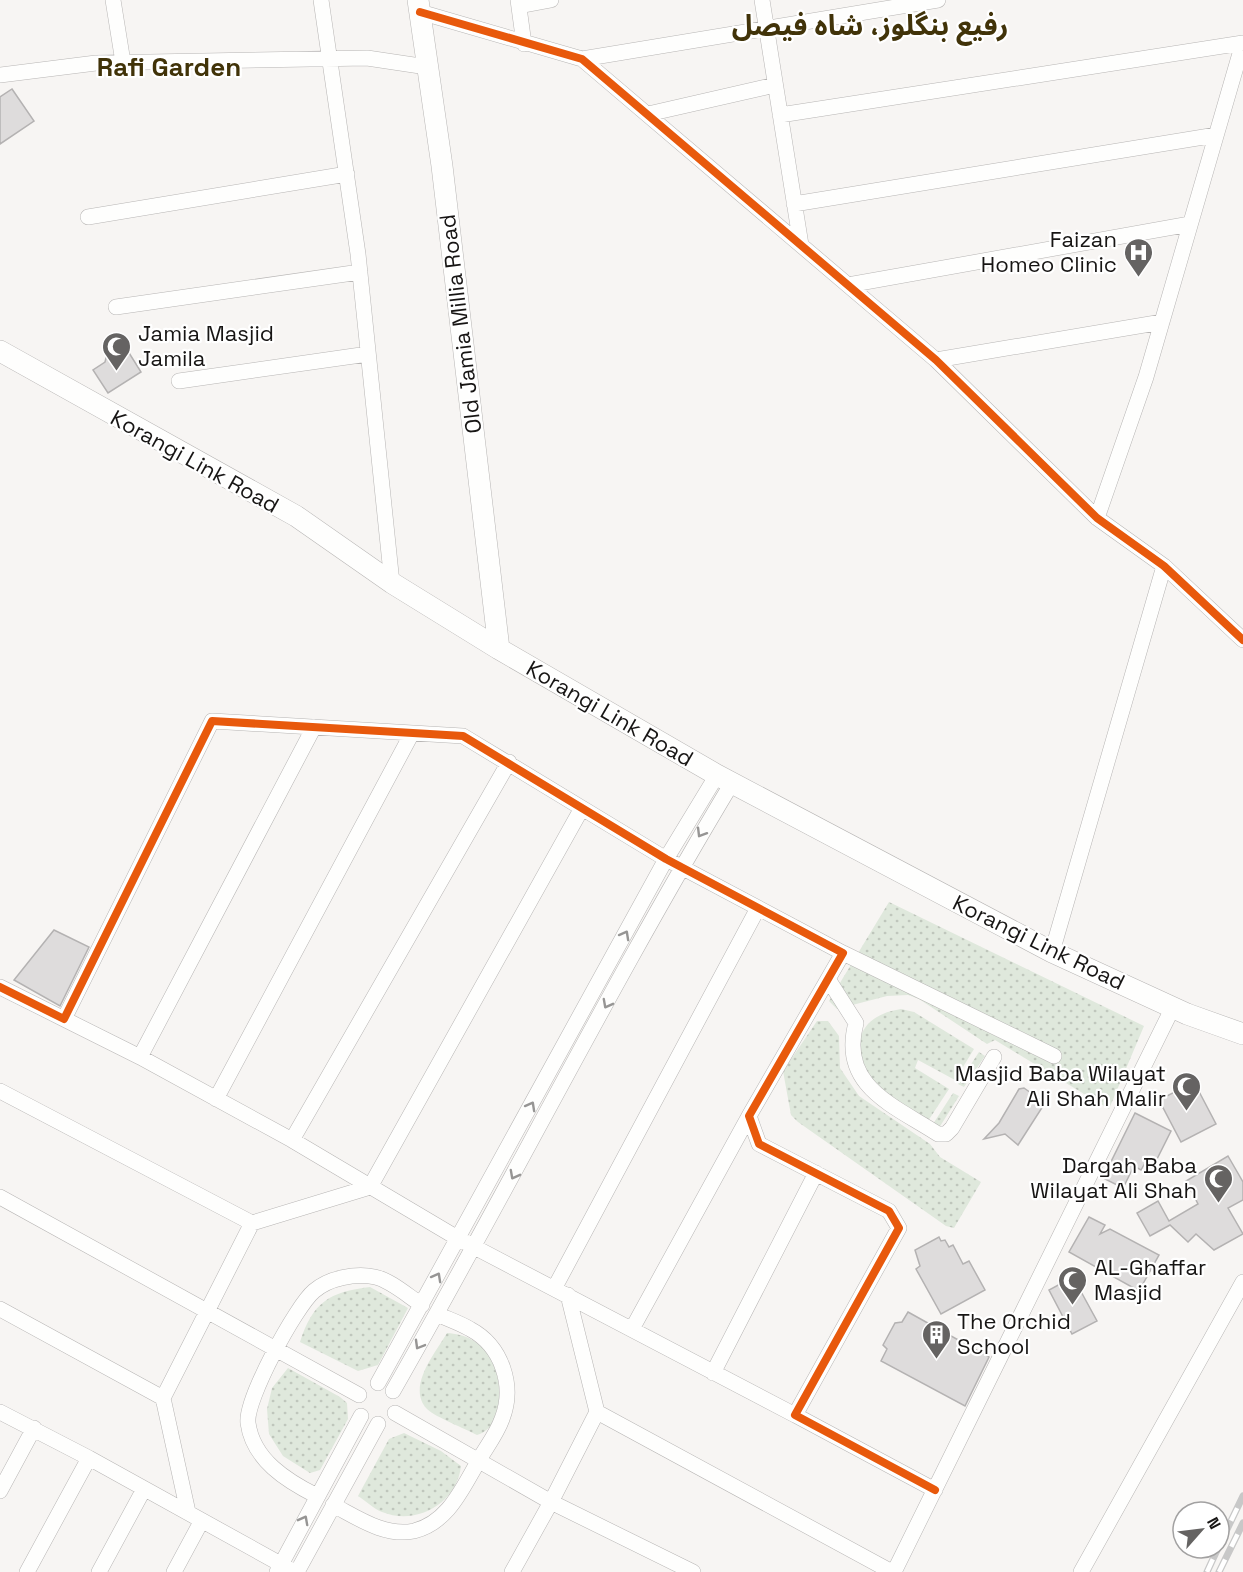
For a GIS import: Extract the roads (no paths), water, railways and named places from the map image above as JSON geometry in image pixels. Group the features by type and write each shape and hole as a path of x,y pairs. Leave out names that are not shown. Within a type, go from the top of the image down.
{"main road":[{"name":"Old Jamia Millia Road","path":"419,6 442,166 499,648"},
{"name":"Korangi Link Road","path":"0,351 296,516 392,583 724,779 1052,952 1173,1007 1243,1034"}],"street":[{"path":"113,0 123,62"},
{"path":"321,0 360,272 392,583"},
{"path":"524,44 518,3 551,0"},
{"path":"762,0 801,245"},
{"path":"419,6 524,44 582,59 938,0"},
{"path":"780,115 1243,43 1162,322 1097,519"},
{"path":"0,75 96,63 367,57 427,67"},
{"path":"582,59 936,360 1097,519 1164,566 1243,640"},
{"path":"648,114 776,85"},
{"path":"794,204 1216,135"},
{"path":"88,217 347,174"},
{"path":"848,285 1190,224"},
{"path":"116,307 360,272"},
{"path":"936,360 1162,322"},
{"path":"179,381 368,354"},
{"path":"1052,952 1164,566"},
{"path":"64,1019 212,720 411,735 463,736 681,867 843,953 1054,1056"},
{"path":"140,1057 314,727"},
{"path":"216,1100 411,735"},
{"path":"292,1140 509,762"},
{"path":"378,1383 393,1391 396,1398 395,1413 385,1422 378,1424 361,1416 357,1409 359,1395 363,1388 378,1383 666,858 724,779"},
{"path":"393,1391 475,1247 681,867 724,779"},
{"path":"0,1091 252,1222 370,1187 582,808"},
{"path":"555,1287 758,908"},
{"path":"632,1329 749,1116 843,953"},
{"path":"828,979 856,1023 850,1044 857,1074 877,1095 938,1134 946,1134 952,1128 994,1057"},
{"path":"0,987 140,1057 292,1140 459,1239 555,1287 935,1490"},
{"path":"597,1412 893,1572 1173,1007"},
{"path":"749,1116 759,1144 889,1211 899,1228 795,1414"},
{"path":"713,1373 816,1173"},
{"path":"0,1197 359,1395"},
{"path":"188,1512 163,1398 252,1222"},
{"path":"317,1496 293,1484 266,1462 254,1444 248,1422 253,1395 277,1349 303,1304 314,1291 331,1281 376,1277 422,1305"},
{"path":"1081,1572 1243,1282"},
{"path":"512,1572 552,1502 597,1412 568,1294"},
{"path":"0,1309 163,1398"},
{"path":"333,1506 393,1533 416,1530 441,1517 456,1501 502,1420 508,1397 506,1373 491,1347 478,1335 437,1314"},
{"path":"0,1412 34,1428 188,1512 279,1568 296,1572 378,1424"},
{"path":"395,1413 552,1502 693,1572"},
{"path":"279,1568 361,1416"},
{"path":"0,1491 34,1428"},
{"path":"27,1572 89,1458"},
{"path":"99,1572 144,1489"},
{"path":"174,1572 201,1522"}],"railway":[{"path":"1231,1521 1243,1496"},
{"path":"1219,1572 1243,1523"},
{"path":"1207,1572 1212,1560"}],"place":[{"name":"Faizan Homeo Clinic","path":"1138,278"},
{"name":"Jamia Masjid Jamila","path":"117,372"},
{"name":"Masjid Baba Wilayat Ali Shah Malir","path":"1187,1112"},
{"name":"Dargah Baba Wilayat Ali Shah","path":"1218,1204"},
{"name":"AL-Ghaffar Masjid","path":"1073,1306"},
{"name":"The Orchid School","path":"936,1360"}],"district":[{"name":"رفیع بنگلوز، شاہ فیصل","path":"870,25"},
{"name":"Rafi Garden","path":"169,67"}]}
